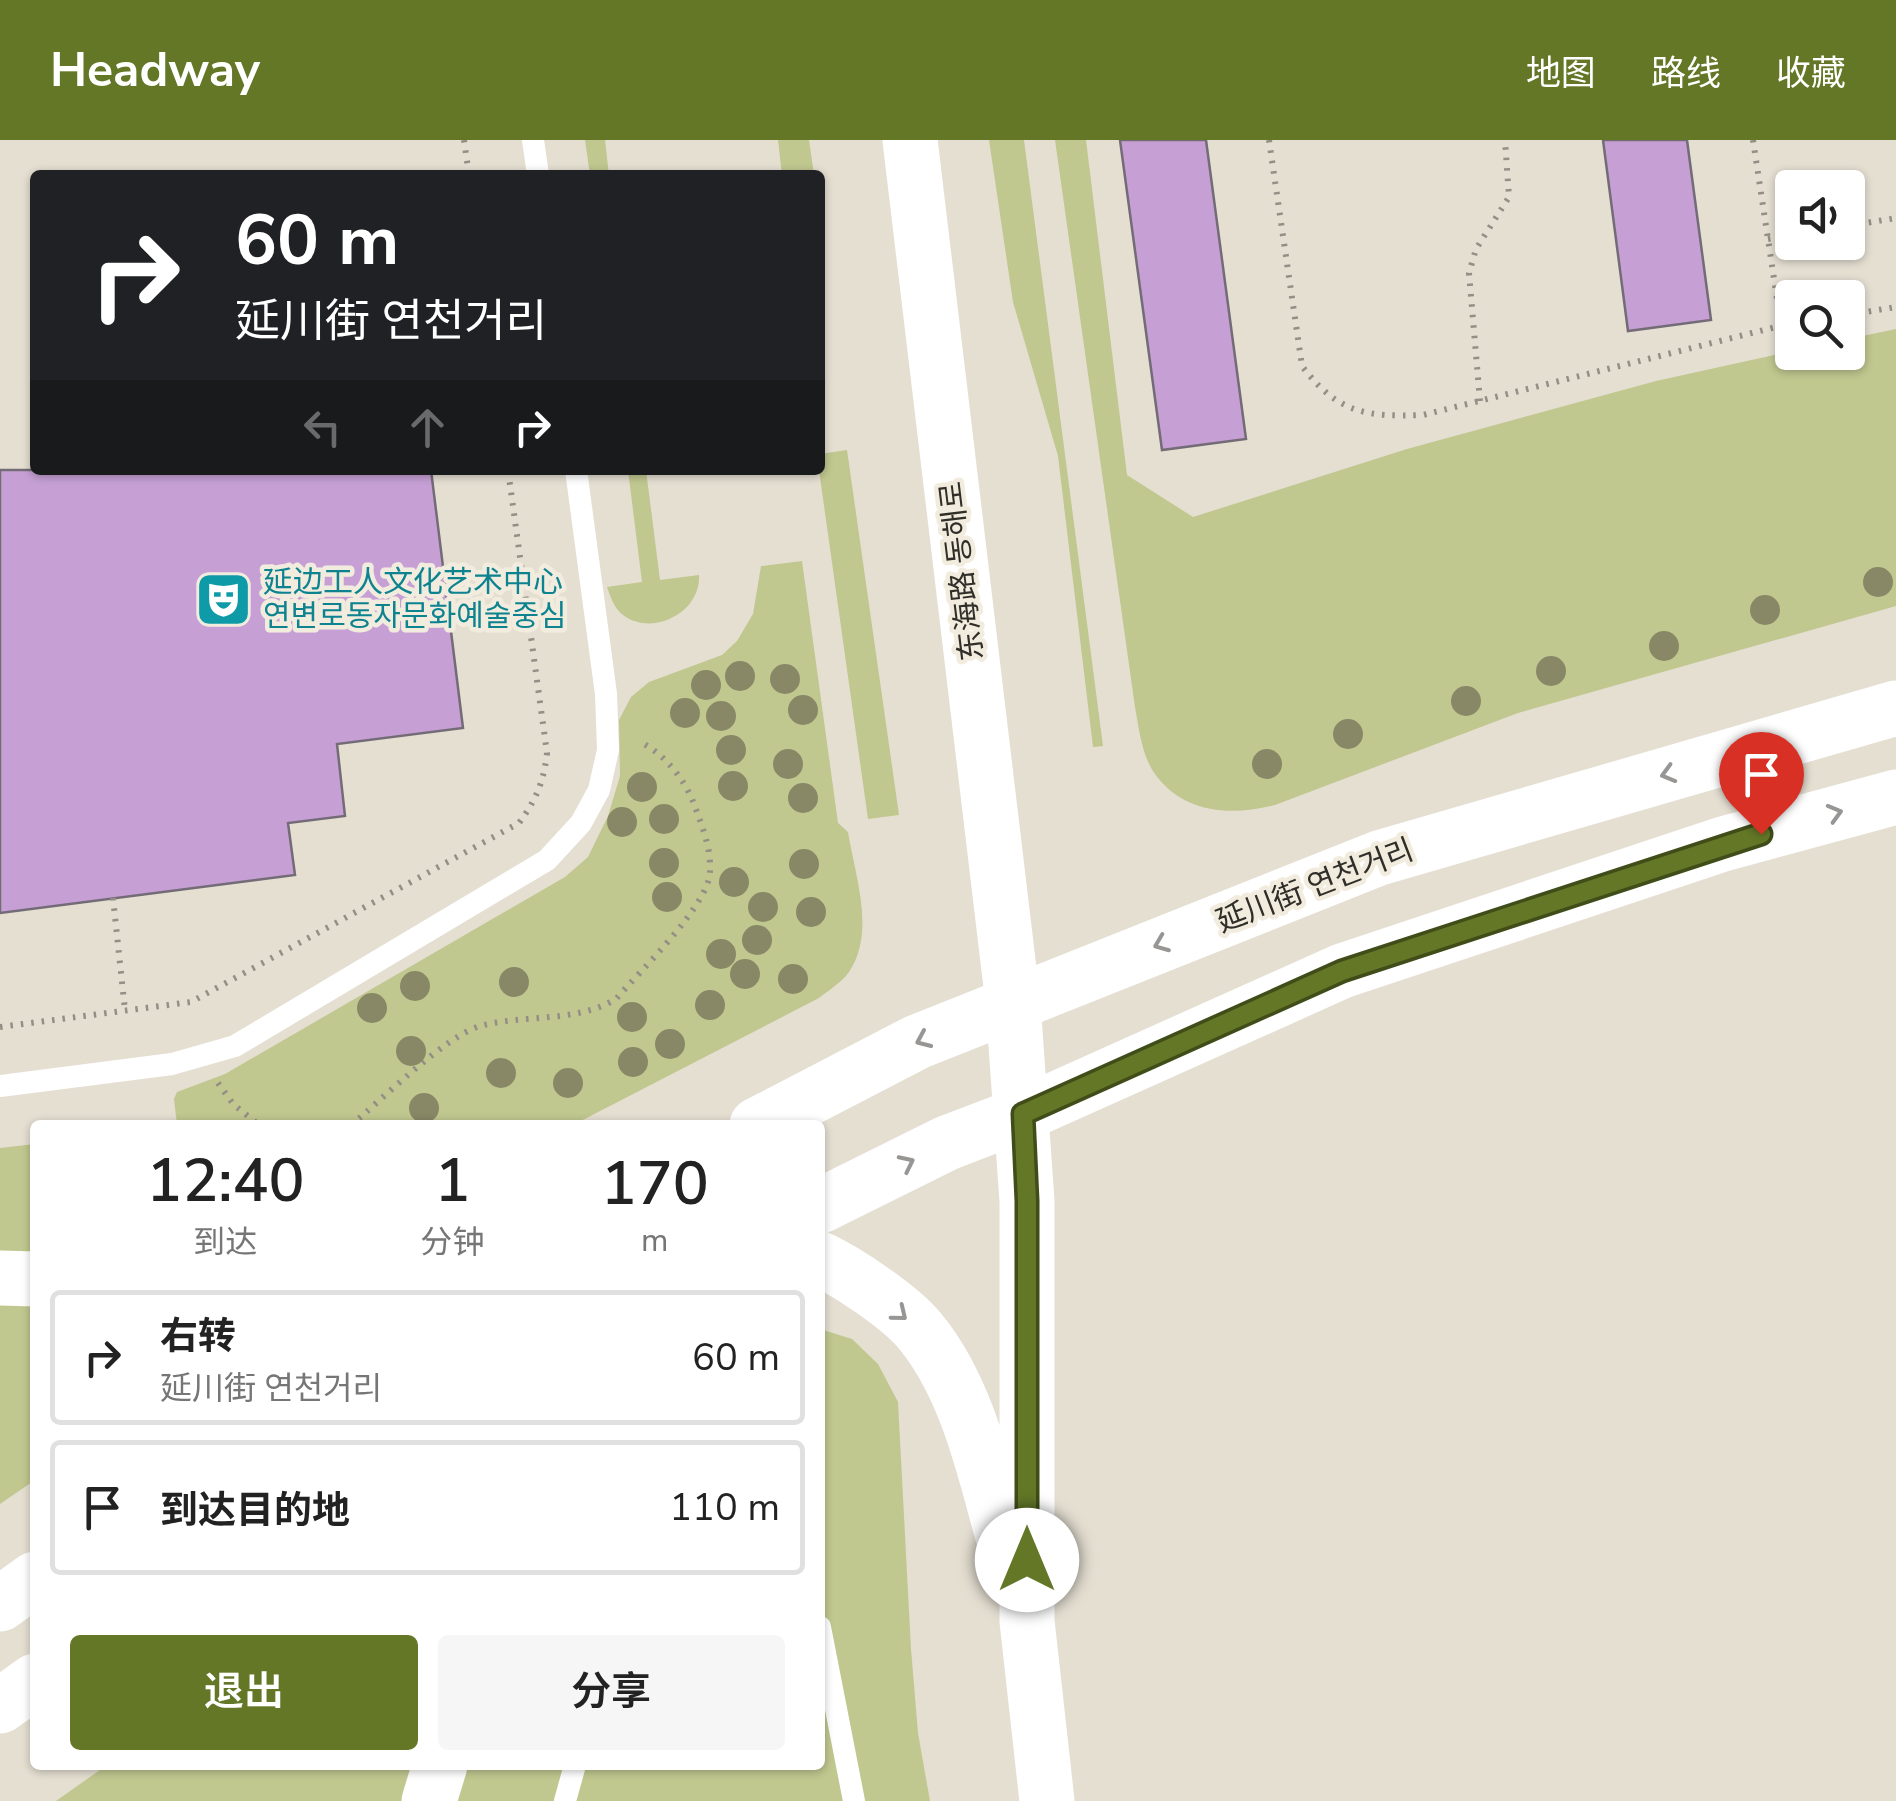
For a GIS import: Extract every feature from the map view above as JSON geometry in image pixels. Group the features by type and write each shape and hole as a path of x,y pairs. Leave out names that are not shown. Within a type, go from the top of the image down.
{"main road":[{"name":"东海路 동해로","path":"910,140 1014,1003 1023,1114 1027,1201 1027,1620"},
{"name":"延川街 연천거리","path":"767,1120 917,1042 1380,858 1896,708"},
{"path":"825,1204 947,1143 1023,1114 1342,971 1724,844 1896,797"},
{"path":"825,1261 843,1270 919,1330 949,1377 971,1429 1027,1620 1046,1801"},
{"path":"0,1278 30,1279"},
{"path":"0,1604 30,1583"},
{"path":"0,1706 30,1685"},
{"path":"429,1801 438,1770"}],"lane":[{"path":"533,140 537,170"},
{"path":"0,1086 172,1064 235,1046 547,860 581,823 599,790 608,750 606,694 577,475"},
{"path":"825,1653 854,1801"},
{"path":"565,1801 574,1770"}],"path":[{"path":"464,140 467,170"},
{"path":"1268,140 1302,366 1321,392 1353,410 1387,416 1424,414 1775,326"},
{"path":"1480,400 1470,272 1476,249 1509,197 1505,140"},
{"path":"1753,140 1775,285"},
{"path":"1865,223 1896,218"},
{"path":"1768,239 1775,238"},
{"path":"1865,312 1896,307"},
{"path":"0,1027 191,1002 520,823 535,802 547,752 509,475"},
{"path":"357,1120 449,1043 478,1027 598,1010 616,999 704,897 710,874 708,844 691,795 669,764 646,745 607,727"},
{"path":"112,898 125,1010"},
{"path":"199,1056 233,1104 253,1120"}],"green space":[{"path":"585,140 605,140 608,170 589,170"},
{"path":"778,140 809,140 813,170 781,170"},
{"path":"989,140 1024,140 1103,746 1093,747 1058,456 1013,302"},
{"path":"1055,140 1086,140 1127,475 1193,517 1407,449 1656,381 1775,355 1775,370 1865,370 1865,335 1896,329 1896,606 1518,713 1275,805 1242,810 1209,809 1167,787 1147,759 1135,707"},
{"path":"847,450 899,815 868,819 820,475 825,475 825,453"},
{"path":"629,475 647,475 660,580 699,575 692,600 673,618 660,622 635,621 623,615 607,587 642,582"},
{"path":"802,561 838,823 848,832 861,904 857,956 839,983 819,998 583,1120 176,1120 177,1092 225,1074 565,877 588,857 608,816 620,776 619,720 631,697 649,682 722,655 737,641 753,614 761,566"},
{"path":"30,1145 30,1483 0,1504 0,1148"},
{"path":"825,1331 852,1339 878,1364 898,1402 911,1649 918,1733 930,1801 56,1801 100,1770 825,1770"}],"building":[{"path":"1120,140 1206,140 1246,439 1162,450"},
{"path":"1603,140 1687,140 1711,320 1628,331"},
{"name":"延边工人文化艺术中心 연변로동자문화예술중심","path":"0,470 30,470 30,475 432,475 463,728 337,744 345,816 288,823 295,875 0,913"}],"place":[{"name":"延边工人文化艺术中心 연변로동자문화예술중심","path":"224,599"}],"route":[{"path":"1027,1560 1027,1201 1023,1114 1342,971 1761,834"}]}
